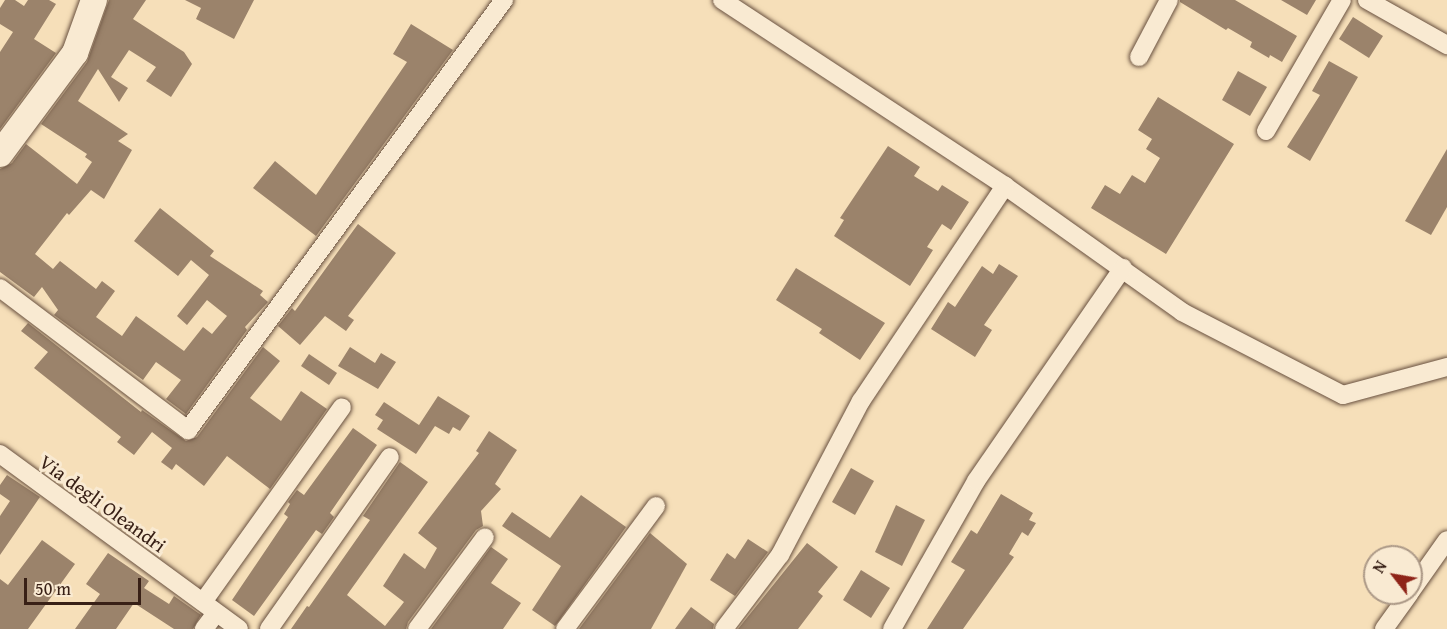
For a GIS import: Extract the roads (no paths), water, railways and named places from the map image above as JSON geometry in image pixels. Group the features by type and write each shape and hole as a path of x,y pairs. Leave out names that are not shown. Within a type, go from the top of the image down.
{"street":[{"path":"0,154 75,53 94,0"},
{"path":"0,288 188,430 504,0"},
{"path":"722,0 1005,186 1182,312 1343,395 1447,368"},
{"path":"1139,57 1169,0"},
{"path":"1266,131 1342,0"},
{"path":"1367,0 1447,45"},
{"path":"724,629 780,555 861,401 1005,186"},
{"path":"892,629 976,481 1123,268"},
{"path":"204,629 210,608 342,407"},
{"name":"Via degli Oleandri","path":"0,454 26,476 239,629"},
{"path":"268,629 390,457"},
{"path":"565,629 656,506"},
{"path":"417,629 485,537"},
{"path":"1423,574 1447,540"},
{"path":"1384,629 1401,605"}]}
